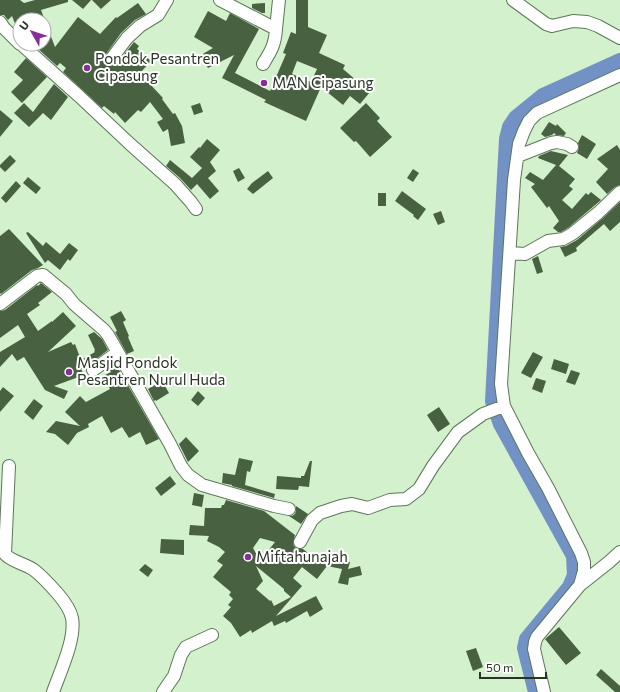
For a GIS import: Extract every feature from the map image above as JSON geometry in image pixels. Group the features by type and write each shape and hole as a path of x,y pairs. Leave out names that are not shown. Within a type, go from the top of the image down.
{"street":[{"path":"112,58 124,41 140,26 158,15 167,0"},
{"path":"220,0 276,29"},
{"path":"263,64 275,40 279,0"},
{"path":"513,0 546,24 552,26 573,21 587,22 620,38"},
{"path":"0,22 12,36"},
{"path":"29,52 175,184 196,209"},
{"path":"580,585 584,571 584,562 581,553 548,488 528,453 498,408 501,384 514,180 519,144 529,120 537,114 620,75"},
{"path":"518,156 551,143 557,142 567,144 572,147"},
{"path":"510,252 524,254 548,241 563,239 572,234 598,213 620,192"},
{"path":"0,304 37,276 43,275 66,294 74,304 104,330 170,444 181,466 188,475 202,485 289,509"},
{"path":"93,370 117,353"},
{"path":"300,542 312,520 320,513 352,504 368,508 390,500 406,499 419,489 433,466 458,432 483,414 498,408"},
{"path":"9,466 5,554 7,557 34,570 55,590 65,603 72,617 73,633 53,692"},
{"path":"544,692 534,649 537,637 580,585 620,552"},
{"path":"163,692 174,676 181,655 186,647 212,635"}],"building":[{"path":"0,0 20,0 24,3 35,0 68,0 68,2 41,10 42,12 12,12 12,16 8,20 4,15 0,15"},
{"path":"72,0 91,0 83,9"},
{"path":"92,0 111,0 101,9"},
{"path":"296,0 308,0 308,27 327,35 319,53 345,65 343,69 370,92 360,104 350,96 343,105 321,87 306,121 264,102 266,100 222,78 234,55 208,68 201,55 213,48 194,37 208,11 226,21 230,13 259,29 235,73 270,91 286,54 283,53 291,32 296,34","holes":["297,61 317,69 311,82 292,74"]},
{"path":"138,3 146,14 135,20 121,33 106,54 105,61 108,64 115,65 134,42 139,46 137,49 151,61 141,72 150,80 148,82 163,98 162,99 173,114 175,113 182,126 185,143 171,146 168,129 163,132 157,122 163,119 150,102 141,112 138,110 125,123 115,112 114,114 104,106 102,108 63,72 66,68 60,63 57,66 42,52 52,52 52,39 55,47 78,17 100,34 116,17 117,18"},
{"path":"265,3 265,13 252,8 252,4"},
{"path":"26,58 47,77 22,103 11,92 23,80 14,72"},
{"path":"54,84 68,97 51,120 43,113 29,127 14,113 24,103 33,112"},
{"path":"200,103 203,112 194,115 191,106"},
{"path":"366,103 380,118 377,121 392,137 370,157 356,141 354,142 340,128"},
{"path":"0,110 13,121 0,137"},
{"path":"549,122 556,126 557,124 566,133 564,136 556,135 554,133 545,137 541,134"},
{"path":"582,135 596,144 587,159 577,153 579,148 578,143"},
{"path":"207,139 220,150 210,162 216,171 208,178 219,191 210,199 197,184 191,190 166,166 170,160 192,178 202,168 190,157"},
{"path":"617,145 620,150 620,185 615,187 607,194 596,182 608,169 597,159"},
{"path":"551,151 568,155 559,166 575,179 569,186 573,189 562,200 572,209 586,193 588,195 591,192 601,200 568,228 561,232 558,232 553,228 559,221 549,206 547,208 531,187 535,184 525,178 530,172 543,180 556,165 538,158 539,156"},
{"path":"10,155 16,161 5,172 0,165"},
{"path":"239,168 245,178 238,182 233,171"},
{"path":"413,169 419,173 413,182 407,178"},
{"path":"268,171 273,178 253,194 247,189 252,183"},
{"path":"28,177 41,188 36,194 23,183"},
{"path":"16,181 21,186 6,203 1,198"},
{"path":"402,191 426,209 418,220 413,216 414,215 395,201"},
{"path":"378,193 386,193 386,206 378,206"},
{"path":"620,202 620,222 610,231 604,224 576,248 577,251 565,257 560,247 566,246 577,240"},
{"path":"441,211 445,222 438,225 433,214"},
{"path":"9,229 43,265 32,270 1,294 0,236"},
{"path":"28,232 43,246 46,242 60,254 69,243 78,250 70,261 68,259 60,270 48,260 45,263 26,233"},
{"path":"538,256 543,272 537,274 532,259"},
{"path":"41,283 52,292 38,303 40,305 27,314 38,331 52,322 63,312 76,326 48,352 71,342 73,345 75,344 81,360 95,352 88,335 94,332 102,339 108,350 81,369 84,375 54,386 68,391 64,399 45,390 24,357 17,361 12,354 0,367 0,352 25,337 18,325 0,338 0,311 5,310"},
{"path":"121,311 126,320 123,322 134,351 127,354 115,332 117,331 110,317"},
{"path":"533,352 543,357 531,378 521,373"},
{"path":"554,359 569,364 566,374 551,369"},
{"path":"115,363 159,439 146,445 140,432 129,438 122,427 111,433 102,416 88,424 89,427 77,433 68,445 55,434 46,432 56,421 80,426 65,412 80,396 86,402 110,389 103,376 111,372 109,368"},
{"path":"571,370 580,373 575,385 566,382"},
{"path":"536,378 546,381 542,393 532,389"},
{"path":"162,381 169,393 154,401 148,389"},
{"path":"3,387 14,396 0,412 0,391"},
{"path":"198,391 205,398 198,406 191,400"},
{"path":"34,399 43,406 33,420 24,412"},
{"path":"439,407 450,424 438,432 427,415"},
{"path":"186,437 199,451 188,462 179,444"},
{"path":"239,458 253,461 250,472 247,471 245,485 275,494 274,498 222,483 223,473 235,475"},
{"path":"310,461 312,461 309,487 299,486 298,490 276,489 277,476 301,478 301,476 304,476"},
{"path":"170,476 176,484 161,496 155,488"},
{"path":"194,493 204,495 202,507 192,505"},
{"path":"226,500 264,511 295,535 293,543 296,548 303,549 322,564 324,555 350,562 348,569 360,566 362,575 349,578 348,585 338,583 342,569 327,566 317,579 302,567 293,578 302,586 276,616 316,596 323,609 310,617 307,611 286,623 285,621 274,626 272,621 252,633 251,630 240,637 231,623 223,616 231,607 228,605 233,599 229,595 231,592 213,577 223,565 217,561 225,552 207,541 209,536 189,535 190,525 204,526 205,508 221,508 222,505 224,505","holes":["260,538 275,542 260,561 253,548","256,566 284,589 284,591 291,597 274,606 271,600 270,601 256,589 263,581"]},
{"path":"296,506 308,514 301,524 289,516 295,514"},
{"path":"161,539 184,540 184,555 160,553"},
{"path":"145,564 153,570 148,577 139,570"},
{"path":"559,627 581,653 566,665 545,639"},
{"path":"476,648 483,667 473,671 466,651"},
{"path":"601,669 620,686 620,692 615,692 596,675"}],"waterway":[{"path":"536,692 525,648 527,639 570,587 575,575 574,556 501,424 493,401 507,139 510,127 516,118 543,96 620,61"}],"place":[{"name":"Pondok Pesantren Cipasung","path":"87,68"},
{"name":"MAN Cipasung","path":"264,83"},
{"name":"Masjid Pondok Pesantren Nurul Huda","path":"69,372"},
{"name":"Miftahunajah","path":"248,557"}]}
